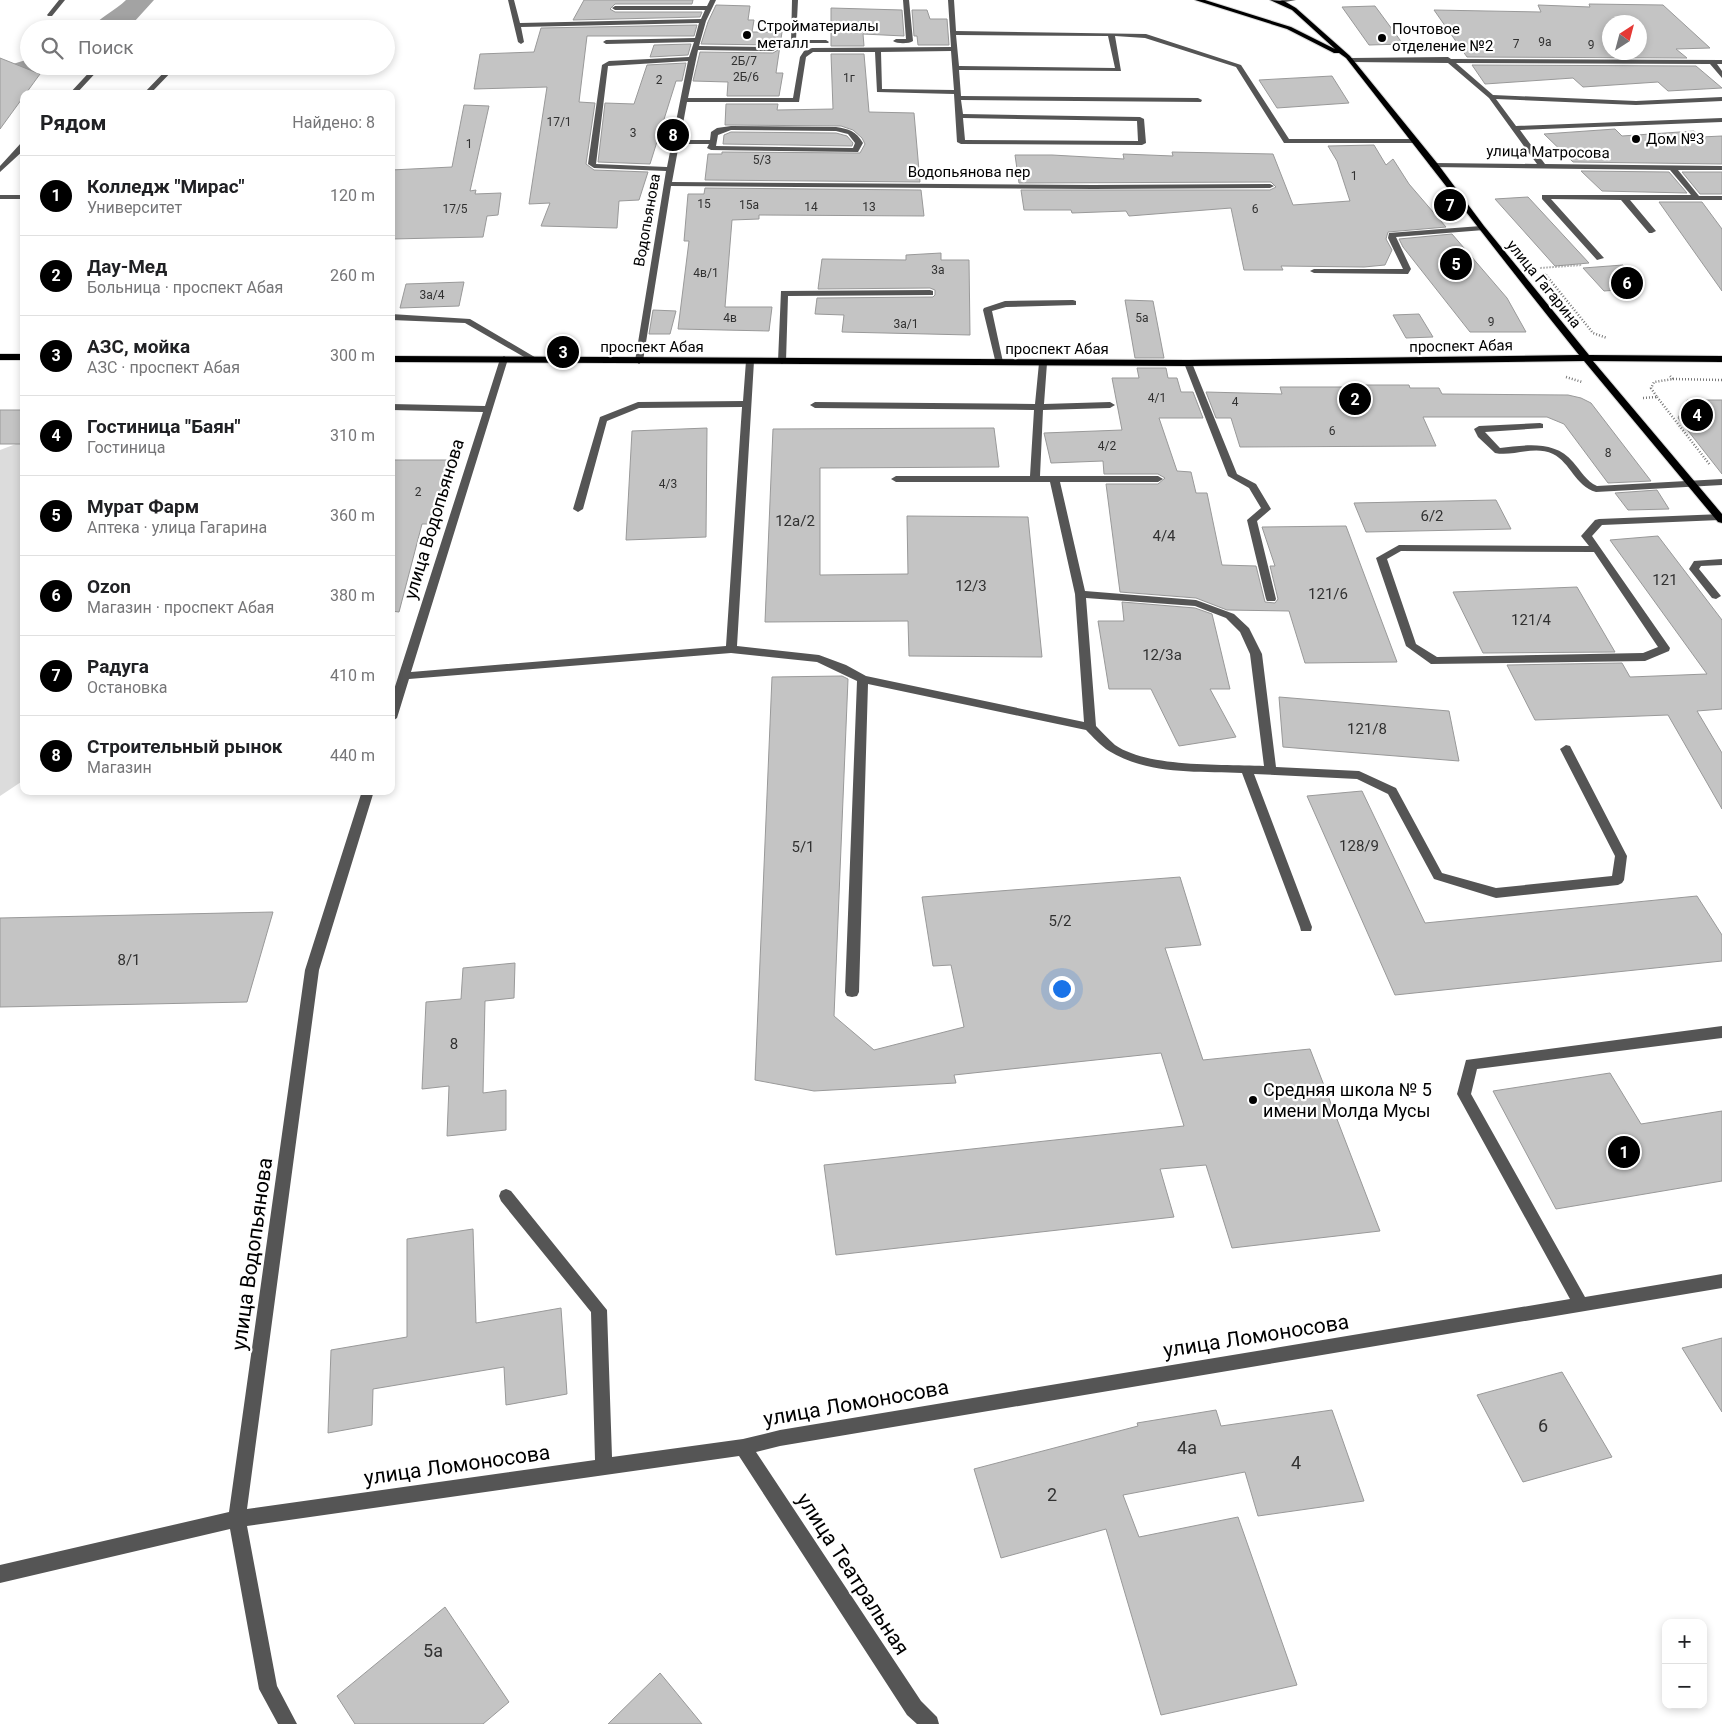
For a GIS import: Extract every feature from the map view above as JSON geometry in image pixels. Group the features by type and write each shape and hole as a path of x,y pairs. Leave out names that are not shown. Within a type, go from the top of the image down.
{"main road":[{"name":"улица Гагарина","path":"1198,0 1290,28 1351,60"},
{"name":"улица Гагарина","path":"1272,0 1282,2 1294,9 1351,60 1481,228 1586,358 1721,518"},
{"path":"1226,8 1233,1"},
{"path":"1290,28 1304,29 1311,24"},
{"path":"0,357 20,357"},
{"name":"проспект Абая","path":"395,358 1188,363 1586,358 1722,359"}],"street":[{"path":"50,15 62,0"},
{"path":"511,0 521,42"},
{"path":"796,0 792,42 832,42"},
{"path":"890,41 910,41 906,0"},
{"path":"951,0 961,142 1142,143 1140,119 960,116"},
{"path":"1282,2 1293,0"},
{"path":"615,8 712,4"},
{"name":"Водопьянова","path":"639,361 667,184 692,59 703,21 712,4"},
{"path":"517,25 703,21"},
{"path":"953,33 1146,36 1239,66 1287,141 1415,141"},
{"path":"955,68 1119,70 1111,34"},
{"path":"606,42 696,44 774,49"},
{"path":"871,42 879,45"},
{"path":"684,100 796,100 803,57 806,52 812,50 879,45 953,49"},
{"path":"879,45 879,91 958,95 1198,100"},
{"path":"670,169 594,166 592,164 605,65 609,63 692,59"},
{"path":"1351,60 1722,62"},
{"path":"1448,60 1491,97 1543,166"},
{"path":"1712,62 1722,76"},
{"path":"76,90 90,75"},
{"path":"150,90 165,75"},
{"path":"1491,97 1636,102 1722,99"},
{"path":"1516,128 1722,120"},
{"path":"732,128 836,129 849,131 856,135 859,144 855,150 711,148 714,142 714,134 720,130 732,128"},
{"path":"676,142 714,142"},
{"path":"0,170 20,149"},
{"name":"улица Матросова","path":"1434,165 1722,168"},
{"path":"1672,167 1697,198"},
{"name":"Водопьянова пер","path":"667,184 1083,187 1270,186"},
{"path":"0,197 20,197"},
{"path":"1600,258 1545,197 1722,198"},
{"path":"1624,198 1652,231"},
{"path":"1314,272 1406,272 1407,269 1392,235 1481,228"},
{"path":"782,361 784,293 930,293"},
{"path":"999,362 987,310 1005,304 1072,303"},
{"path":"395,317 467,321 534,360"},
{"name":"улица Водопьянова","path":"395,705 504,359"},
{"path":"731,649 750,361"},
{"path":"1035,478 1043,362"},
{"path":"1188,363 1233,476 1253,486 1266,509 1252,520 1271,599"},
{"path":"578,508 602,419 638,406 747,404"},
{"path":"815,404 1039,407 1110,405"},
{"path":"395,407 489,409"},
{"path":"1540,426 1479,429 1481,435 1498,451 1537,447 1562,456 1585,485 1596,490 1722,482"},
{"path":"896,479 1158,479"},
{"path":"1054,479 1080,594 1090,727"},
{"path":"1596,549 1399,548 1381,558 1411,646 1435,661 1645,657 1665,648 1596,549 1586,536 1599,522 1721,518"},
{"path":"1716,596 1694,569 1698,563 1722,562"},
{"path":"1080,594 1196,603 1230,616 1245,630 1256,654 1270,770"},
{"path":"404,676 731,649 819,659 863,679 1090,727 1112,748 1132,757 1160,765 1359,775 1392,791 1438,876 1496,893 1618,880 1622,856 1566,749"},
{"path":"852,992 863,679"},
{"path":"1246,769 1306,927"},
{"name":"улица Водопьянова","path":"288,1724 268,1689 237,1518 312,970 367,795"},
{"path":"1580,1304 1464,1094 1471,1064 1722,1032"},
{"path":"506,1196 599,1310 604,1466"},
{"name":"улица Ломоносова","path":"0,1574 237,1518 743,1446 780,1438 1722,1281"},
{"name":"улица Театральная","path":"743,1446 914,1708 930,1724"}],"path":[{"path":"1540,268 1598,264 1602,262 1600,258"},
{"path":"1673,379 1722,380"},
{"path":"1656,397 1710,465"}],"shaded area":[{"path":"20,442 20,783 0,796 0,450"}],"building":[{"path":"584,0 693,0 692,4 615,4 610,9 615,12 702,12 700,17 573,20"},
{"path":"1589,4 1663,5 1710,48 1676,49 1687,58 1647,58 1647,15 1602,15 1602,58 1467,57 1434,10 1541,12 1538,5 1590,7"},
{"path":"716,5 750,6 748,20 754,20 752,32 782,32 776,73 783,73 779,96 727,96 728,82 693,81 700,52 773,53 778,50 773,45 701,44"},
{"path":"1375,6 1403,44 1369,45 1342,7"},
{"path":"831,8 902,10 904,36 863,34 864,46 831,46"},
{"path":"912,10 927,10 930,19 947,19 949,45 918,45 917,36 914,36"},
{"path":"697,25 694,36 587,36 579,102 595,103 586,164 594,170 648,172 639,200 619,201 617,228 541,226 550,203 529,204 547,87 474,89 480,54 534,52 541,28"},
{"path":"691,44 688,55 650,57 654,45"},
{"path":"831,54 864,54 869,112 914,113 920,182 705,180 708,154 722,154 722,152 860,153 865,144 862,138 853,130 841,126 725,125 726,104 778,104 777,110 833,109"},
{"path":"0,58 20,66 20,75 39,75 28,90 20,90 20,102 0,129"},
{"path":"686,63 682,81 676,81 650,164 598,162 605,103 634,104 647,65"},
{"path":"1472,65 1696,66 1722,88 1668,91 1658,82 1583,87 1573,78 1485,84"},
{"path":"1332,76 1349,103 1277,108 1259,80"},
{"path":"464,105 489,106 470,191 476,190 475,194 501,193 498,215 487,216 483,237 395,239 395,170 452,167"},
{"path":"1615,129 1622,136 1694,131 1701,137 1722,136 1722,164 1573,162 1544,134"},
{"path":"731,132 836,133 847,136 853,143 852,146 723,144 724,135"},
{"path":"1374,145 1386,165 1393,159 1409,184 1446,227 1388,232 1386,239 1392,250 1385,265 1364,267 1281,266 1283,270 1244,270 1231,208 1129,216 1126,211 1072,213 1071,210 1024,210 1021,190 1270,190 1276,187 1271,182 1019,183 1015,155 1124,159 1123,154 1173,156 1172,152 1273,154 1293,205 1350,201 1337,161 1328,146"},
{"path":"1581,171 1669,172 1687,193 1602,191"},
{"path":"1682,172 1722,172 1722,194 1700,194"},
{"path":"705,188 921,190 924,216 759,215 759,219 732,220 725,307 772,307 769,331 678,329 689,241 684,241 688,194 704,194"},
{"path":"1528,197 1589,263 1555,266 1495,199"},
{"path":"1659,202 1702,202 1722,229 1722,291"},
{"path":"1452,234 1507,298 1526,332 1470,332 1403,247 1399,239"},
{"path":"941,253 941,260 969,260 970,335 842,332 844,315 815,314 817,298 933,297 935,295 935,290 930,288 818,289 822,259 906,260 906,255"},
{"path":"1623,265 1644,288 1604,291 1583,268"},
{"path":"464,282 459,306 400,308 406,284"},
{"path":"1125,300 1153,301 1164,358 1135,358"},
{"path":"653,310 676,311 670,334 649,334"},
{"path":"1419,314 1433,337 1406,338 1393,315"},
{"path":"1137,368 1166,368 1168,378 1177,378 1181,392 1193,392 1203,418 1159,418 1177,471 1191,472 1196,493 1207,493 1222,565 1256,566 1265,602 1275,603 1278,599 1270,566 1275,566 1262,527 1346,526 1397,662 1305,663 1289,611 1227,610 1196,598 1120,592 1106,484 1158,484 1165,478 1158,474 1104,474 1103,461 1051,463 1044,433 1122,430 1112,378 1139,378"},
{"path":"1346,385 1409,385 1410,388 1439,388 1442,394 1568,395 1581,398 1591,403 1651,481 1608,483 1564,424 1547,417 1423,417 1436,446 1240,447 1231,418 1216,418 1206,392 1282,394 1280,387 1347,387"},
{"path":"1687,400 1722,400 1722,474 1678,418"},
{"path":"0,410 20,410 20,444 0,444"},
{"path":"707,428 706,537 626,540 632,431"},
{"path":"994,428 999,467 820,468 820,575 908,574 907,516 1028,517 1042,657 909,656 908,621 765,622 773,429"},
{"path":"395,460 451,460 431,524 422,524 399,612 395,612"},
{"path":"1657,490 1669,509 1628,510 1615,493"},
{"path":"1496,500 1511,529 1366,532 1354,503"},
{"path":"1658,536 1722,620 1722,709 1697,711 1722,753 1722,809 1668,715 1535,720 1507,665 1622,663 1630,677 1707,674 1610,540"},
{"path":"1577,587 1615,652 1483,653 1453,592"},
{"path":"1122,602 1195,608 1212,614 1230,689 1210,689 1236,737 1179,746 1151,689 1109,689 1098,621 1124,621"},
{"path":"842,676 848,679 834,1016 874,1050 964,1027 951,965 933,966 922,897 1180,877 1201,945 1165,948 1203,1060 1310,1049 1380,1231 1232,1248 1206,1165 1160,1169 1174,1217 836,1255 824,1165 1184,1126 1161,1053 954,1075 956,1083 814,1091 755,1080 772,677"},
{"path":"1279,697 1449,711 1459,761 1283,747"},
{"path":"1362,791 1425,923 1697,896 1722,935 1722,961 1395,995 1307,796"},
{"path":"273,912 247,1002 0,1007 0,918"},
{"path":"515,963 514,998 485,1001 483,1093 506,1090 506,1130 447,1136 449,1086 422,1089 426,1002 461,999 463,968"},
{"path":"1610,1073 1641,1124 1722,1111 1722,1181 1556,1209 1493,1091"},
{"path":"473,1229 476,1323 561,1308 567,1394 506,1405 504,1367 373,1389 372,1425 328,1433 331,1350 407,1337 407,1239"},
{"path":"1722,1338 1722,1412 1682,1348"},
{"path":"1562,1372 1612,1457 1523,1482 1477,1395"},
{"path":"1216,1410 1221,1426 1332,1410 1364,1501 1258,1516 1245,1472 1123,1495 1139,1537 1238,1517 1297,1685 1161,1715 1106,1529 1001,1558 974,1469 1138,1426 1137,1423"},
{"path":"445,1607 509,1702 483,1724 355,1724 337,1696"},
{"path":"660,1673 702,1724 608,1724"}],"waterway":[{"path":"119,20 141,0"},
{"path":"0,77 20,70"}],"place":[{"name":"Стройматериалы металл","path":"747,35"},
{"name":"Почтовое отделение №2","path":"1382,38"},
{"name":"Строительный рынок","path":"673,135"},
{"name":"Дом №3","path":"1636,139"},
{"name":"Радуга","path":"1450,205"},
{"name":"Мурат Фарм","path":"1456,264"},
{"name":"Ozon","path":"1627,283"},
{"name":"АЗС, мойка","path":"563,352"},
{"name":"Дау-Мед","path":"1355,399"},
{"name":"Гостиница \"Баян\"","path":"1697,415"},
{"name":"Средняя школа № 5 имени Молда Мусы","path":"1253,1100"},
{"name":"Колледж \"Мирас\"","path":"1624,1152"}]}
